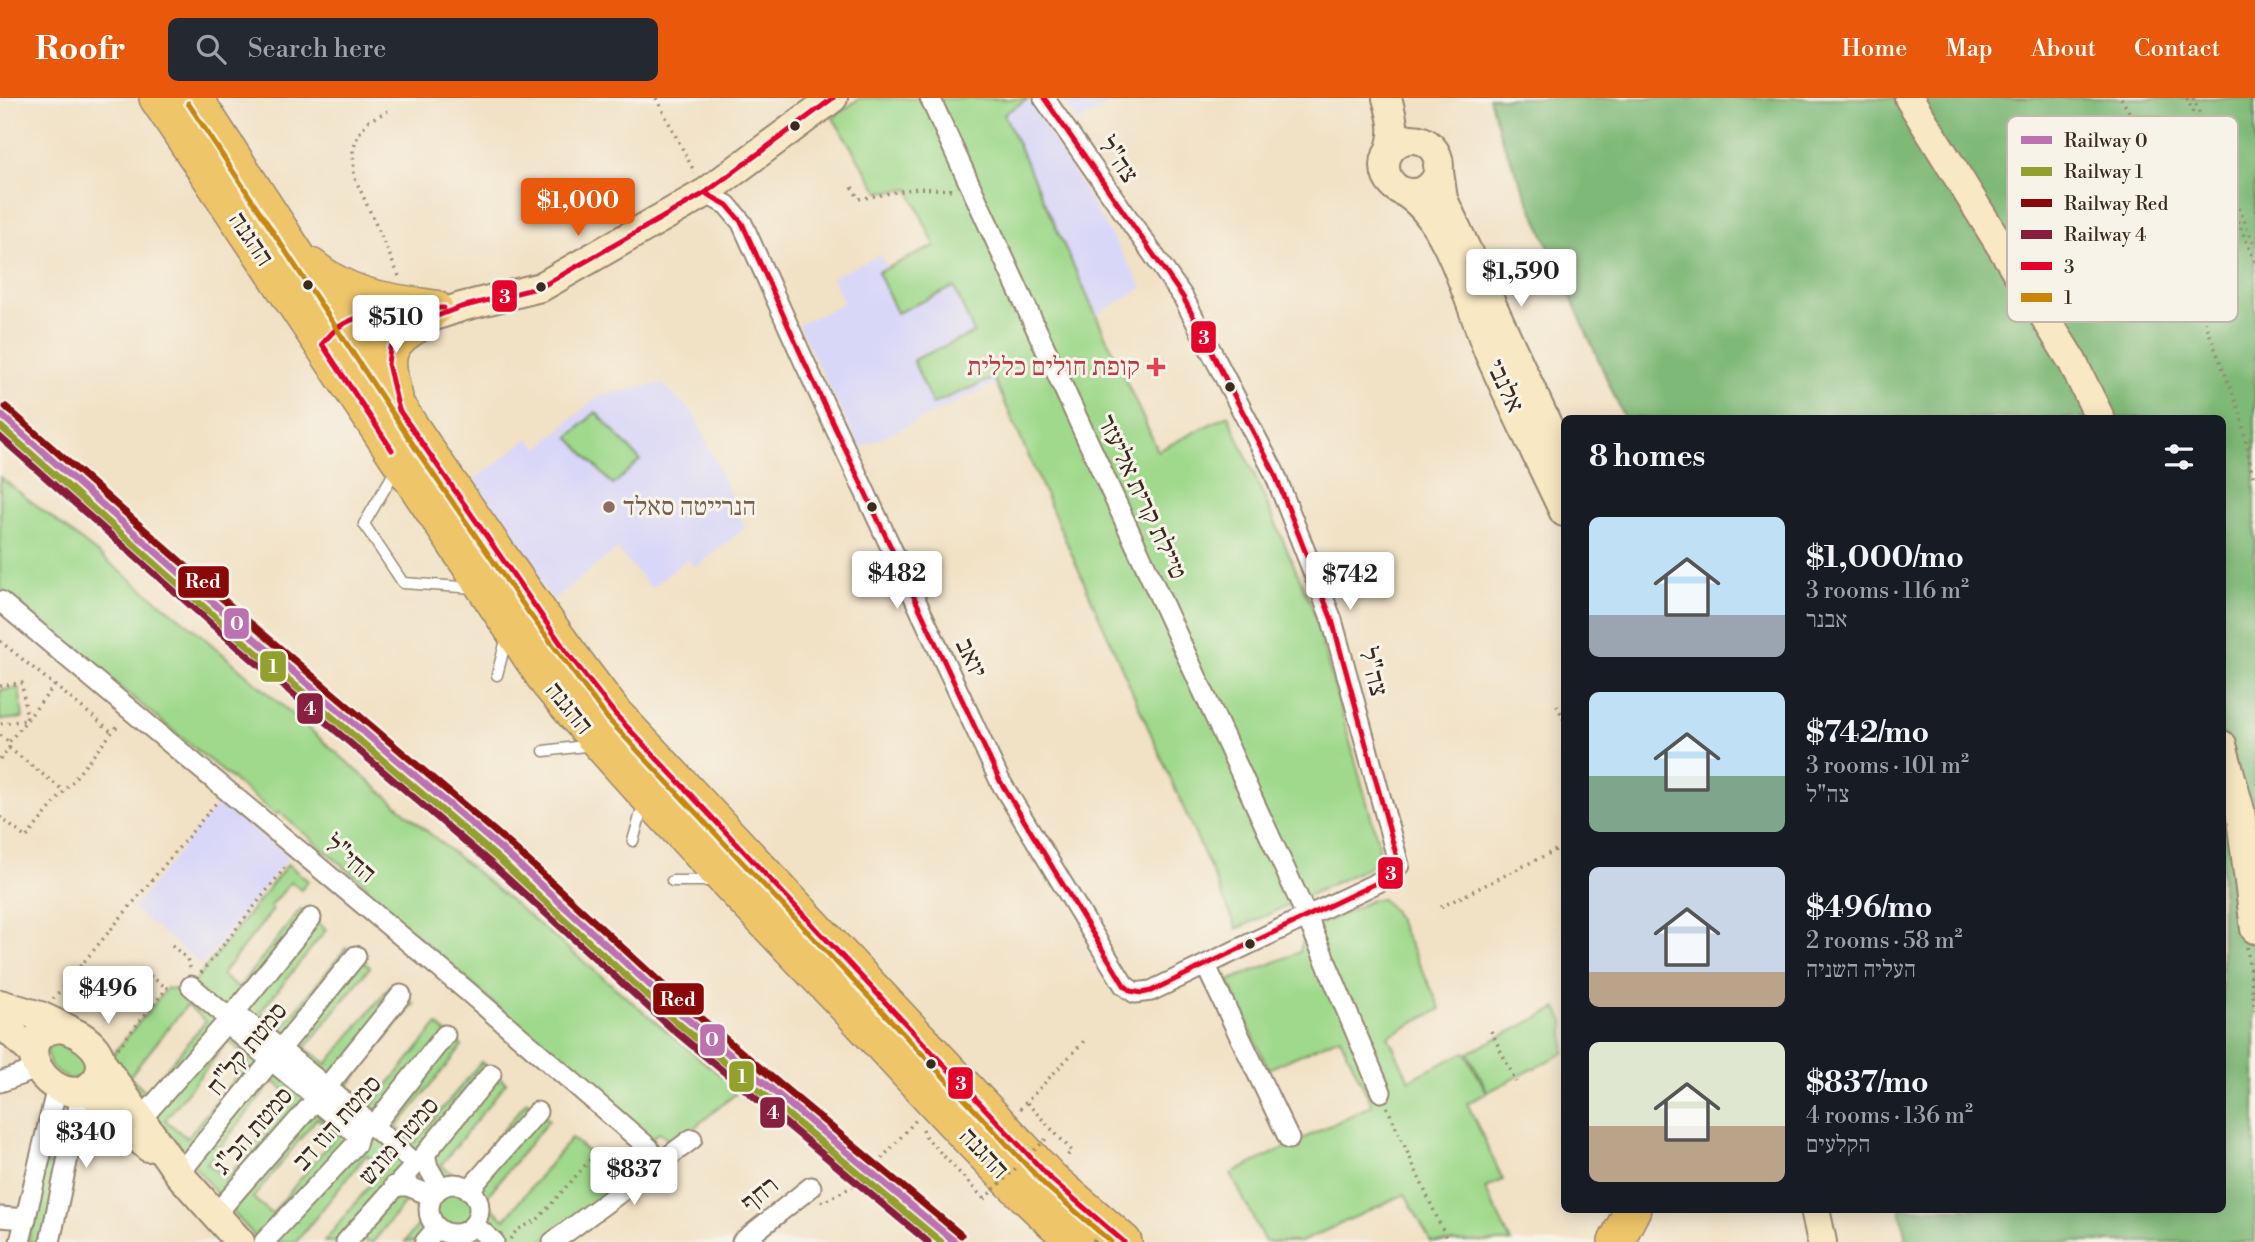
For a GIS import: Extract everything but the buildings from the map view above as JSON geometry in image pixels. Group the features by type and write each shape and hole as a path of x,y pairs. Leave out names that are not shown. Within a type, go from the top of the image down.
{"highway":[{"name":"ההגנה","path":"157,98 339,337 399,410 566,651 615,714 1042,1170 1124,1242"},
{"name":"ההגנה","path":"195,98 290,247 339,337 393,451 548,683 601,747 727,881 1032,1204 1075,1242"},
{"path":"290,247 320,274 348,290 440,312"},
{"path":"399,410 387,364 390,348 405,331 440,312"},
{"path":"1593,1242 1608,1213"},
{"path":"1616,1242 1631,1213"}],"street":[{"path":"339,337 541,287 705,193 833,98"},
{"name":"טיילת קרית אליעזר","path":"930,98 1307,917 1381,1092"},
{"name":"צה\"ל","path":"1044,98 1183,297 1274,472 1332,620 1399,865 1385,879 1206,966 1151,991 1142,993 1131,990"},
{"path":"1387,98 1394,122 1394,141 1388,154 1385,161 1387,176 1395,187 1410,193 1427,188 1437,174 1434,156 1422,142 1406,140 1392,147 1388,154"},
{"name":"אלנבי","path":"1405,98 1413,123 1434,156 1443,199 1561,455"},
{"path":"1909,98 2007,256"},
{"name":"אלנבי","path":"1402,191 1426,210 1448,247 1489,352 1561,506"},
{"name":"יואב","path":"705,193 727,205 742,223 1000,781 1124,985 1131,990"},
{"path":"2048,322 2072,361 2099,415"},
{"name":"החי\"ל","path":"0,601 467,991 649,1148 654,1158 654,1167"},
{"path":"2226,759 2240,810 2255,929"},
{"path":"142,1118 311,918"},
{"name":"סמטת קל\"ח","path":"179,1174 356,956"},
{"path":"1206,966 1289,1139"},
{"path":"191,986 276,1055 326,1089 366,1133 420,1159 428,1167 436,1192"},
{"name":"סמטת הכ\"ג","path":"215,1215 326,1089 401,995"},
{"path":"0,1004 35,1014 71,1030 91,1043 97,1051 72,1074 20,1242"},
{"path":"0,1022 72,1074 142,1118 179,1174"},
{"path":"71,1030 51,1028 36,1040 126,1128 179,1174 240,1242"},
{"name":"סמטת הוז דב","path":"264,1242 379,1119 445,1035"},
{"path":"0,1082 31,1071 72,1074"},
{"path":"50,1242 72,1074"},
{"name":"סמטת מונש","path":"346,1242 491,1074"},
{"path":"469,1190 537,1112"},
{"path":"553,1242 692,1139"},
{"path":"450,1184 469,1190 477,1200 479,1209 474,1225 468,1230 452,1234 431,1235 429,1206 436,1192 450,1184"},
{"path":"394,1186 436,1192"},
{"name":"רחף","path":"742,1242 811,1188"},
{"path":"1798,1213 1804,1242"},
{"path":"1816,1213 1822,1242"},
{"path":"0,1217 26,1219"},
{"path":"474,1225 494,1242"}],"lane":[{"path":"393,451 394,473 364,524 403,583 471,586 486,592"},
{"path":"496,675 509,625"},
{"path":"544,751 588,745 601,747"},
{"path":"633,841 646,795"},
{"path":"672,881 727,881"},
{"path":"0,992 35,1014"}],"path":[{"path":"656,98 705,193"},
{"path":"2121,98 2131,116"},
{"path":"2187,98 2194,116"},
{"path":"2193,98 2201,116"},
{"path":"388,111 368,121 358,135 353,150 354,176 403,284"},
{"path":"852,187 859,199 917,187 973,191"},
{"path":"2238,205 2255,246"},
{"path":"2238,222 2255,262"},
{"path":"2205,322 2241,415 2255,481"},
{"path":"0,641 112,732"},
{"path":"0,686 22,683 27,720"},
{"path":"0,759 55,685"},
{"path":"1558,705 1561,712"},
{"path":"0,817 26,838 131,709"},
{"path":"0,724 27,720"},
{"path":"0,735 64,791"},
{"path":"35,1014 226,790"},
{"path":"1441,907 1561,847"},
{"path":"150,976 167,988 177,990 191,986 299,851"},
{"path":"172,944 187,959 192,975 191,986"},
{"path":"72,1074 167,988"},
{"path":"1491,1031 1517,1082"},
{"path":"1064,1158 1072,1151 1027,1102 1086,1039"},
{"path":"877,1164 919,1117"},
{"path":"1391,1121 1448,1242"},
{"path":"925,1136 984,1199 1046,1139"},
{"path":"507,1242 517,1230 537,1220 590,1160"},
{"path":"811,1188 822,1202 859,1183"}],"shaded area":[{"path":"1060,98 1120,98 1078,122"},
{"path":"1028,99 1143,288 1096,315 1004,114"},
{"path":"935,246 996,384 860,448 798,325 844,303 832,277 881,255 888,268"},
{"name":"הנרייטה סאלד","path":"662,384 694,414 745,528 696,567 687,559 651,588 617,549 553,600 468,485 529,438 539,448 599,395"},
{"path":"220,801 289,857 202,965 133,909"}],"green space":[{"path":"860,98 1028,99 1004,114 1158,451 1228,415 1311,604 1379,845 1375,864 1237,929 994,378 932,404 913,360 974,333 954,287 897,313 878,272 935,246 909,189 879,192 833,118"},
{"path":"1489,98 2255,98 2255,1242 1907,1242 1901,1213 2226,1213 2226,415 1623,415 1502,140"},
{"path":"596,412 640,460 613,485 569,437"},
{"path":"0,477 194,629 422,827 739,1091 673,1145 660,1132 649,1140 365,890 368,887 279,812 276,815 0,589"},
{"path":"19,688 23,718 0,720 0,690"},
{"path":"288,864 308,881 301,890 291,882 270,907 273,910 221,975 238,988 301,909 326,930 261,1011 282,1028 346,948 370,967 305,1048 327,1064 391,985 414,1004 347,1087 371,1106 437,1025 462,1046 397,1128 415,1142 481,1062 506,1083 441,1165 462,1181 527,1101 549,1120 483,1201 505,1219 571,1138 612,1171 630,1149 636,1164 612,1191 541,1242 451,1242 447,1239 445,1242 405,1242 425,1216 406,1201 373,1242 324,1242 383,1169 366,1155 296,1242 260,1242 221,1199 109,1059 167,988 178,990 191,986","holes":["187,1005 206,1021 147,1092 129,1077","228,1041 250,1059 187,1138 165,1120","273,1081 293,1098 226,1179 207,1163","317,1118 337,1134 272,1214 253,1198"]},
{"path":"1374,899 1382,899 1393,910 1441,1009 1388,1036 1409,1080 1465,1052 1487,1093 1467,1103 1503,1180 1485,1188 1511,1242 1431,1242 1405,1194 1301,1242 1265,1242 1231,1174 1372,1105 1340,1037 1268,1069 1228,981 1300,952 1305,932"},
{"path":"1557,1008 1561,1016 1561,1055 1488,1092 1468,1053"},
{"path":"56,1036 88,1052 90,1074 69,1080 50,1066 45,1043"},
{"path":"46,1163 61,1167 45,1242 28,1242"}],"rail line":[{"name":"Red","path":"6,407 242,616 512,846 686,1006 961,1235"},
{"name":"0","path":"0,414 236,623 506,853 680,1013 955,1242"},
{"name":"1","path":"0,426 230,630 500,860 674,1020 941,1242"},
{"name":"4","path":"0,437 225,636 494,866 669,1026 928,1242"}],"transit line":[{"name":"3","path":"833,98 705,193 541,287 461,307 406,331 390,348 388,364 399,410 566,651 615,714 1051,1179 1124,1242"},
{"name":"3","path":"1044,98 1183,297 1274,472 1332,620 1399,865 1385,879 1151,991 1131,991"},
{"name":"1","path":"188,103 420,455 529,613 608,719 1045,1185 1111,1242"},
{"name":"3","path":"705,193 727,205 742,223 1000,781 1124,985 1131,991"},
{"name":"3","path":"392,450 322,344 339,327 364,316 392,311 444,308"}],"place":[{"name":"קופת חולים כללית","path":"1156,367"},
{"name":"הנרייטה סאלד","path":"609,507"}]}
